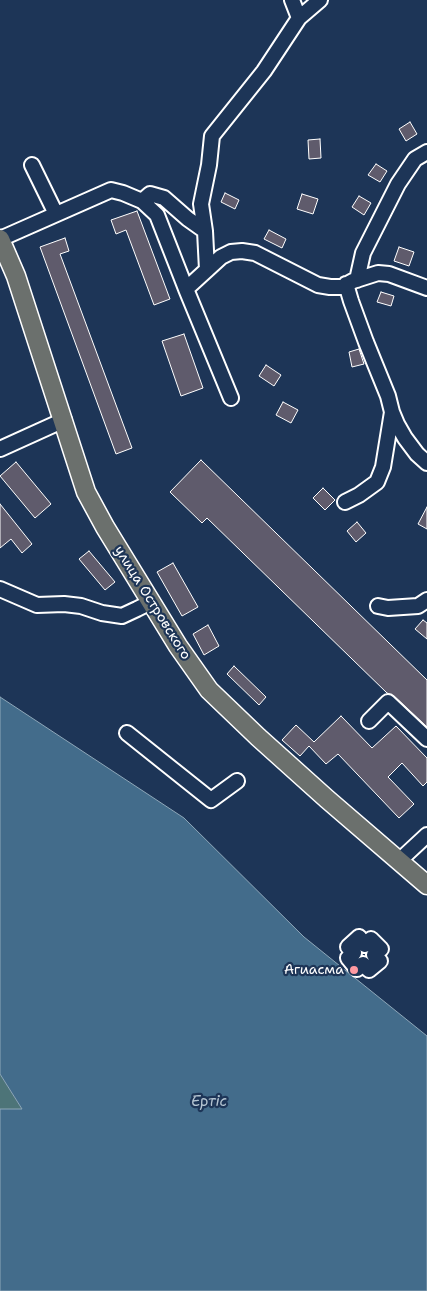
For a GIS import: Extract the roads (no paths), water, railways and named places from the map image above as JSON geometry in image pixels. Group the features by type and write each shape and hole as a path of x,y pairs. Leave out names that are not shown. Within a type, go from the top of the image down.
{"main road":[{"name":"улица Островского","path":"0,239 16,276 86,492 105,528 178,646 209,690 258,737 427,885"}],"street":[{"path":"292,0 299,18"},
{"path":"207,270 205,231 201,204 209,165 212,136 264,71 299,18 320,0"},
{"path":"427,152 415,159 398,184 363,253 352,282 351,301 397,424 405,438 427,463"},
{"path":"32,165 56,214"},
{"path":"0,239 111,190 142,201 156,215 231,398"},
{"path":"142,201 150,194 164,198 205,231"},
{"path":"186,289 221,257 231,252 242,251 255,253 318,284 330,287 342,287 378,273 389,274 427,288"},
{"path":"345,502 377,482 383,467 392,412"},
{"path":"0,449 64,420"},
{"path":"0,589 37,605 64,604 81,606 102,613 122,616 151,602"},
{"path":"378,606 388,608 418,606 427,600"},
{"path":"369,721 388,702 427,739"},
{"path":"126,733 211,800 237,781"},
{"path":"399,862 427,835"}],"water":[{"name":"Ертіс","path":"0,697 184,818 304,937 427,1036 427,1291 0,1291 0,1109 22,1109 0,1074"}],"place":[{"name":"Агиасма","path":"354,970"}]}
